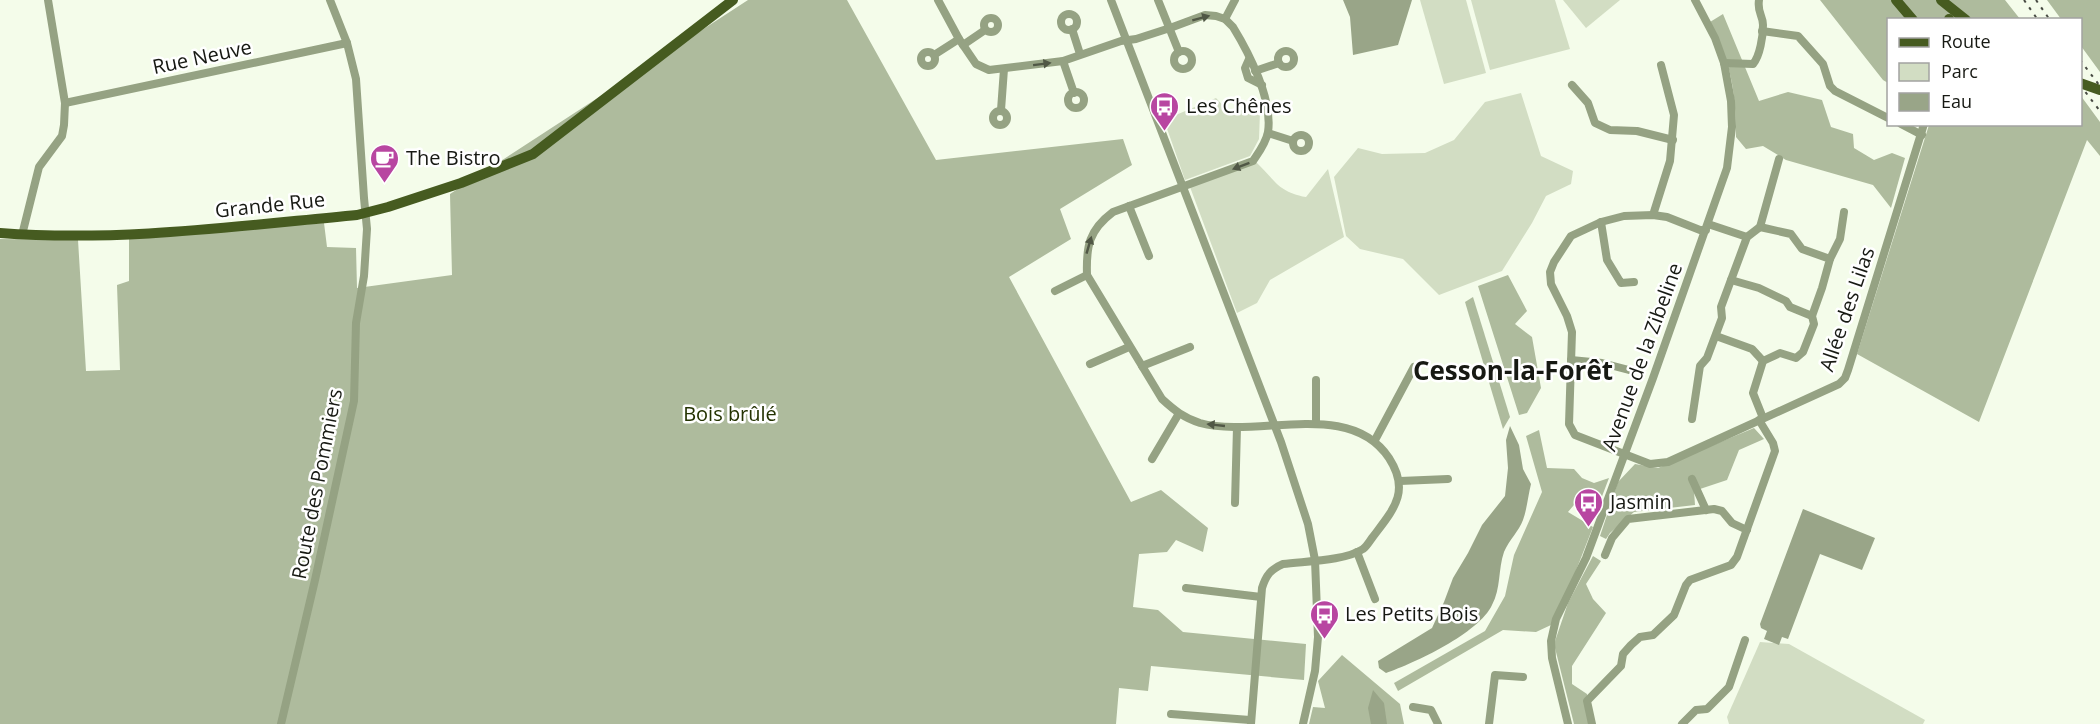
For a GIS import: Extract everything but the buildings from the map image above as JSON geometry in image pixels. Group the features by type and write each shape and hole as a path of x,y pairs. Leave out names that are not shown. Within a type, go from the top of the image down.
{"main road":[{"name":"Grande Rue","path":"0,233 22,235 165,234 357,215 388,207 461,183 533,154 733,0"},
{"path":"1896,0 1911,18"},
{"path":"1941,0 1964,18"},
{"path":"2082,84 2100,90"}],"street":[{"path":"22,235 39,167 62,136 65,103 48,0"},
{"name":"Route des Pommiers","path":"281,724 354,401 356,323 363,276 366,212 356,79 330,0"},
{"path":"938,0 976,64 989,70 1063,61 1205,15 1225,19 1240,39 1262,85 1268,106 1268,133 1261,148 1252,161 1113,212 1101,221 1091,237 1086,255 1087,275 1162,399 1178,415 1201,423 1237,427 1316,424 1363,434 1374,441 1393,464 1400,481 1398,498 1365,548 1348,556 1274,567 1266,576 1250,722 1212,721 1171,714"},
{"path":"1111,0 1274,425 1308,524 1315,560 1318,637 1316,661 1303,724"},
{"path":"1151,0 1157,0 1179,52"},
{"path":"1225,19 1235,0"},
{"name":"Avenue de la Zibeline","path":"1568,724 1552,658 1551,641 1560,610 1586,558 1653,378 1722,186 1731,146 1731,101 1724,63 1715,38 1695,0"},
{"path":"1724,63 1753,64 1758,59 1763,23 1758,10 1759,0"},
{"path":"1072,29 1080,54"},
{"path":"934,55 986,30"},
{"path":"1762,31 1798,36 1823,64 1830,86 1835,91 1887,117"},
{"name":"Rue Neuve","path":"65,103 346,43"},
{"path":"1249,59 1245,68 1248,78 1262,85"},
{"path":"1063,61 1074,93"},
{"path":"1255,71 1279,63"},
{"path":"1653,215 1670,161 1673,140 1674,114 1661,65"},
{"path":"1001,110 1004,69"},
{"path":"1572,85 1588,103 1595,123 1610,130 1637,131 1673,140"},
{"path":"1905,126 1922,135"},
{"name":"Allée des Lilas","path":"1571,360 1569,424 1572,433 1650,464 1668,462 1831,388 1845,378 1924,126"},
{"path":"1268,133 1293,141"},
{"path":"1692,419 1700,366 1707,358 1716,336 1722,318 1721,307 1747,237 1760,227 1779,159"},
{"path":"1129,206 1149,256"},
{"path":"1592,724 1587,701 1621,666 1623,654 1640,637 1653,635 1674,615 1690,580 1731,565 1734,561 1775,451 1753,393 1763,361 1780,353 1796,358 1803,352 1814,324 1812,316 1830,260 1840,240 1844,212"},
{"path":"1629,370 1602,363 1571,360 1572,332 1567,316 1551,284 1550,272 1571,236 1601,222 1624,216 1653,215 1700,230 1707,227 1747,237"},
{"path":"1601,222 1608,260 1622,283 1634,282"},
{"path":"1760,227 1791,234 1802,249 1830,260"},
{"path":"1055,291 1087,275"},
{"path":"1731,280 1759,288 1786,302 1790,307 1812,316"},
{"path":"1716,336 1752,349 1763,361"},
{"path":"1090,363 1129,347"},
{"path":"1142,366 1190,347"},
{"path":"1374,441 1414,367"},
{"path":"1316,380 1316,424"},
{"path":"1152,459 1178,415"},
{"path":"1235,503 1237,427"},
{"path":"1400,481 1448,479"},
{"path":"1692,479 1707,510"},
{"path":"1605,555 1612,538 1628,519 1714,509 1722,512 1732,524 1747,530"},
{"path":"1357,552 1375,599"},
{"path":"1186,588 1262,597"},
{"path":"1682,724 1696,710 1707,709 1729,687 1745,640"},
{"path":"1489,724 1495,675 1523,677"},
{"path":"1413,707 1431,710 1438,724"}],"green space":[{"name":"Bois brûlé","path":"748,0 847,0 936,160 1123,139 1132,165 1060,209 1071,239 1009,277 1131,502 1161,490 1208,528 1203,552 1176,540 1167,552 1139,554 1133,607 1158,610 1183,632 1306,644 1304,680 1151,666 1148,691 1119,688 1116,724 0,724 0,239 78,240 86,371 120,370 117,285 129,281 129,236 324,223 327,247 356,248 357,288 452,275 450,194"},
{"path":"1420,0 1466,0 1486,73 1444,84"},
{"path":"1471,0 1555,0 1570,49 1490,70"},
{"path":"1563,0 1620,0 1586,28"},
{"path":"1820,0 2005,0 2019,18 1887,18 1887,82"},
{"path":"2047,0 2100,0 2100,72 2082,47 2082,18 2060,18"},
{"path":"1723,14 1759,101 1788,92 1822,100 1831,127 1853,134 1854,148 1874,160 1892,153 1905,158 1891,208 1873,185 1786,160 1763,146 1746,149 1736,137 1731,78 1723,51 1710,22"},
{"path":"1521,93 1541,156 1573,171 1571,184 1546,196 1502,271 1439,295 1403,259 1360,249 1346,236 1334,177 1358,148 1382,154 1425,153 1454,140 1485,102"},
{"path":"2082,97 2100,122 2100,156 2087,140 1979,422 1857,354 1929,126 2082,126"},
{"path":"1216,98 1228,109 1260,112 1259,139 1250,156 1185,180 1164,120"},
{"path":"1256,162 1283,188 1306,197 1328,169 1344,237 1270,280 1257,303 1237,313 1190,187"},
{"path":"1508,275 1527,311 1515,324 1532,337 1541,388 1527,413 1519,415 1478,286"},
{"path":"1473,297 1510,417 1503,429 1465,302"},
{"path":"1754,428 1764,439 1739,450 1727,480 1694,491 1695,505 1634,512 1606,539 1600,536 1618,482 1635,464 1658,468"},
{"path":"1539,430 1547,468 1574,469 1582,478 1594,483 1609,478 1601,499 1579,499 1568,512 1593,527 1551,625 1536,632 1503,630 1398,691 1394,683 1485,631 1505,596 1514,555 1542,492 1526,436"},
{"path":"1593,556 1601,561 1586,584 1593,599 1606,613 1572,666 1572,684 1587,694 1590,724 1574,724 1554,644 1568,603"},
{"path":"1760,642 1789,644 1925,720 1923,724 1729,724 1727,717"},
{"path":"1342,655 1400,704 1404,724 1309,724 1313,707 1325,708 1318,681"}],"water":[{"path":"1343,0 1412,0 1398,45 1353,55 1350,17"},
{"path":"1510,426 1519,445 1523,469 1531,484 1523,520 1504,552 1497,592 1492,605 1485,616 1474,626 1445,646 1386,673 1379,668 1378,661 1432,628 1453,578 1482,525 1505,496 1508,468 1506,440"},
{"path":"1803,509 1875,538 1862,570 1820,554 1788,639 1782,637 1779,645 1764,639 1767,631 1761,628 1760,624"},
{"path":"1373,690 1384,703 1387,724 1371,724 1368,708"}],"railway":[{"path":"2024,0 2037,18"},
{"path":"2036,0 2049,18"},
{"path":"2082,63 2100,86"},
{"path":"2082,88 2100,111"}],"place":[{"name":"Les Chênes","path":"1165,132"},
{"name":"The Bistro","path":"385,184"},
{"name":"Jasmin","path":"1589,528"},
{"name":"Les Petits Bois","path":"1324,640"}],"district":[{"name":"Cesson-la-Forêt","path":"1513,371"}]}
